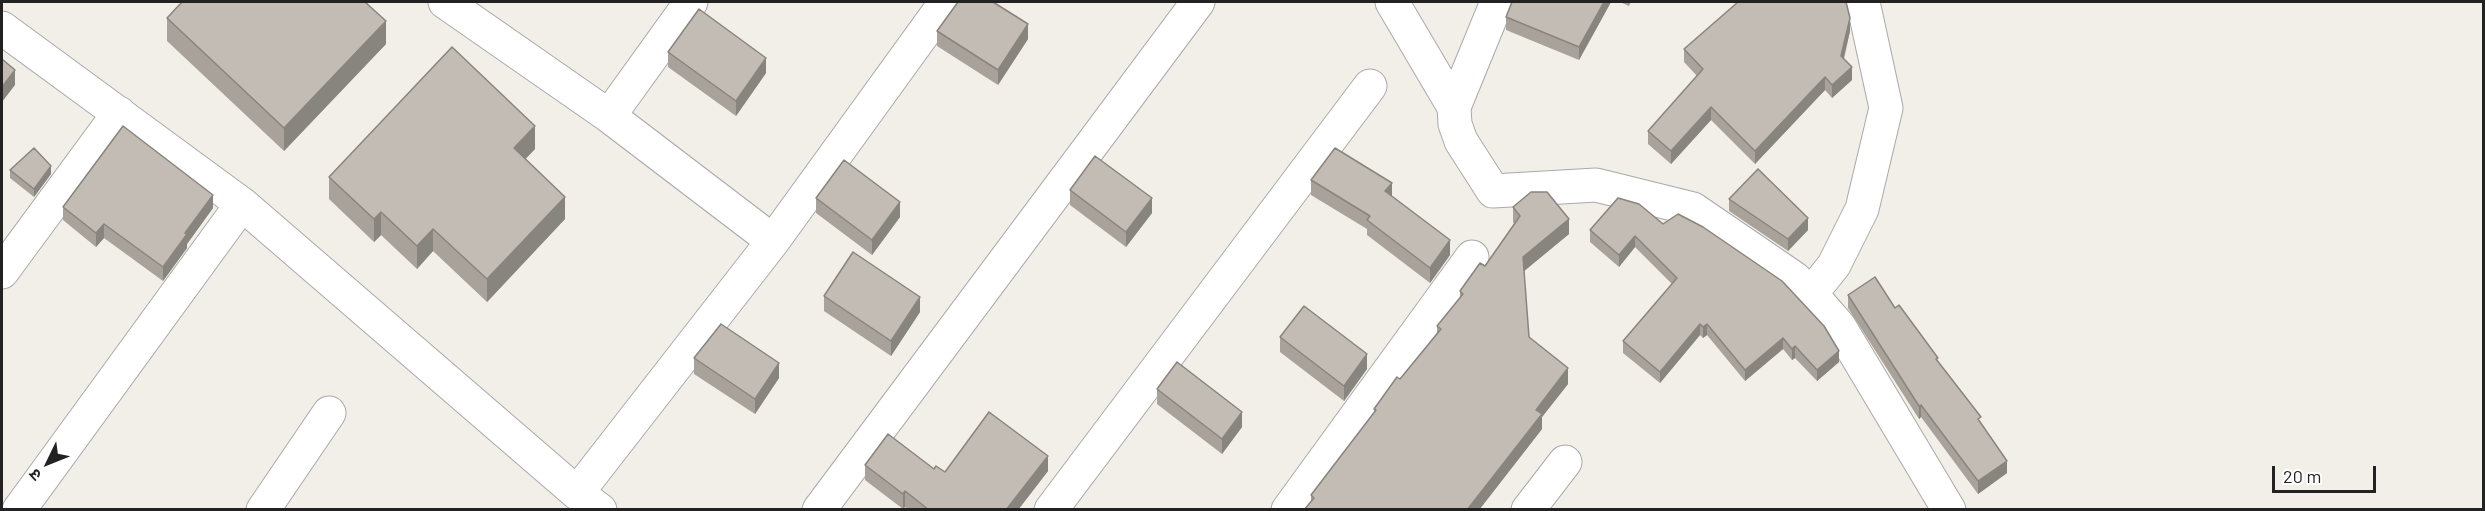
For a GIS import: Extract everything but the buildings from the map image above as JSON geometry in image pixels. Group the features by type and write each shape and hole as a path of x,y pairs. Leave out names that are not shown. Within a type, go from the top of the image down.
{"street":[{"path":"609,116 691,2"},
{"path":"2,28 242,204 589,502 772,241 946,2"},
{"path":"819,510 1198,2"},
{"path":"1392,2 1454,107"},
{"path":"1497,2 1454,107 1455,124 1461,141 1493,191 1596,185 1693,209 1794,278 1839,326 1949,510"},
{"path":"1811,294 1834,265 1862,209 1886,108 1863,2"},
{"path":"456,5 609,116 772,241"},
{"path":"1051,510 1370,86"},
{"path":"2,272 118,113"},
{"path":"19,510 242,204"},
{"path":"1288,510 1472,257"},
{"path":"263,510 329,413"},
{"path":"1528,510 1566,462"}]}
